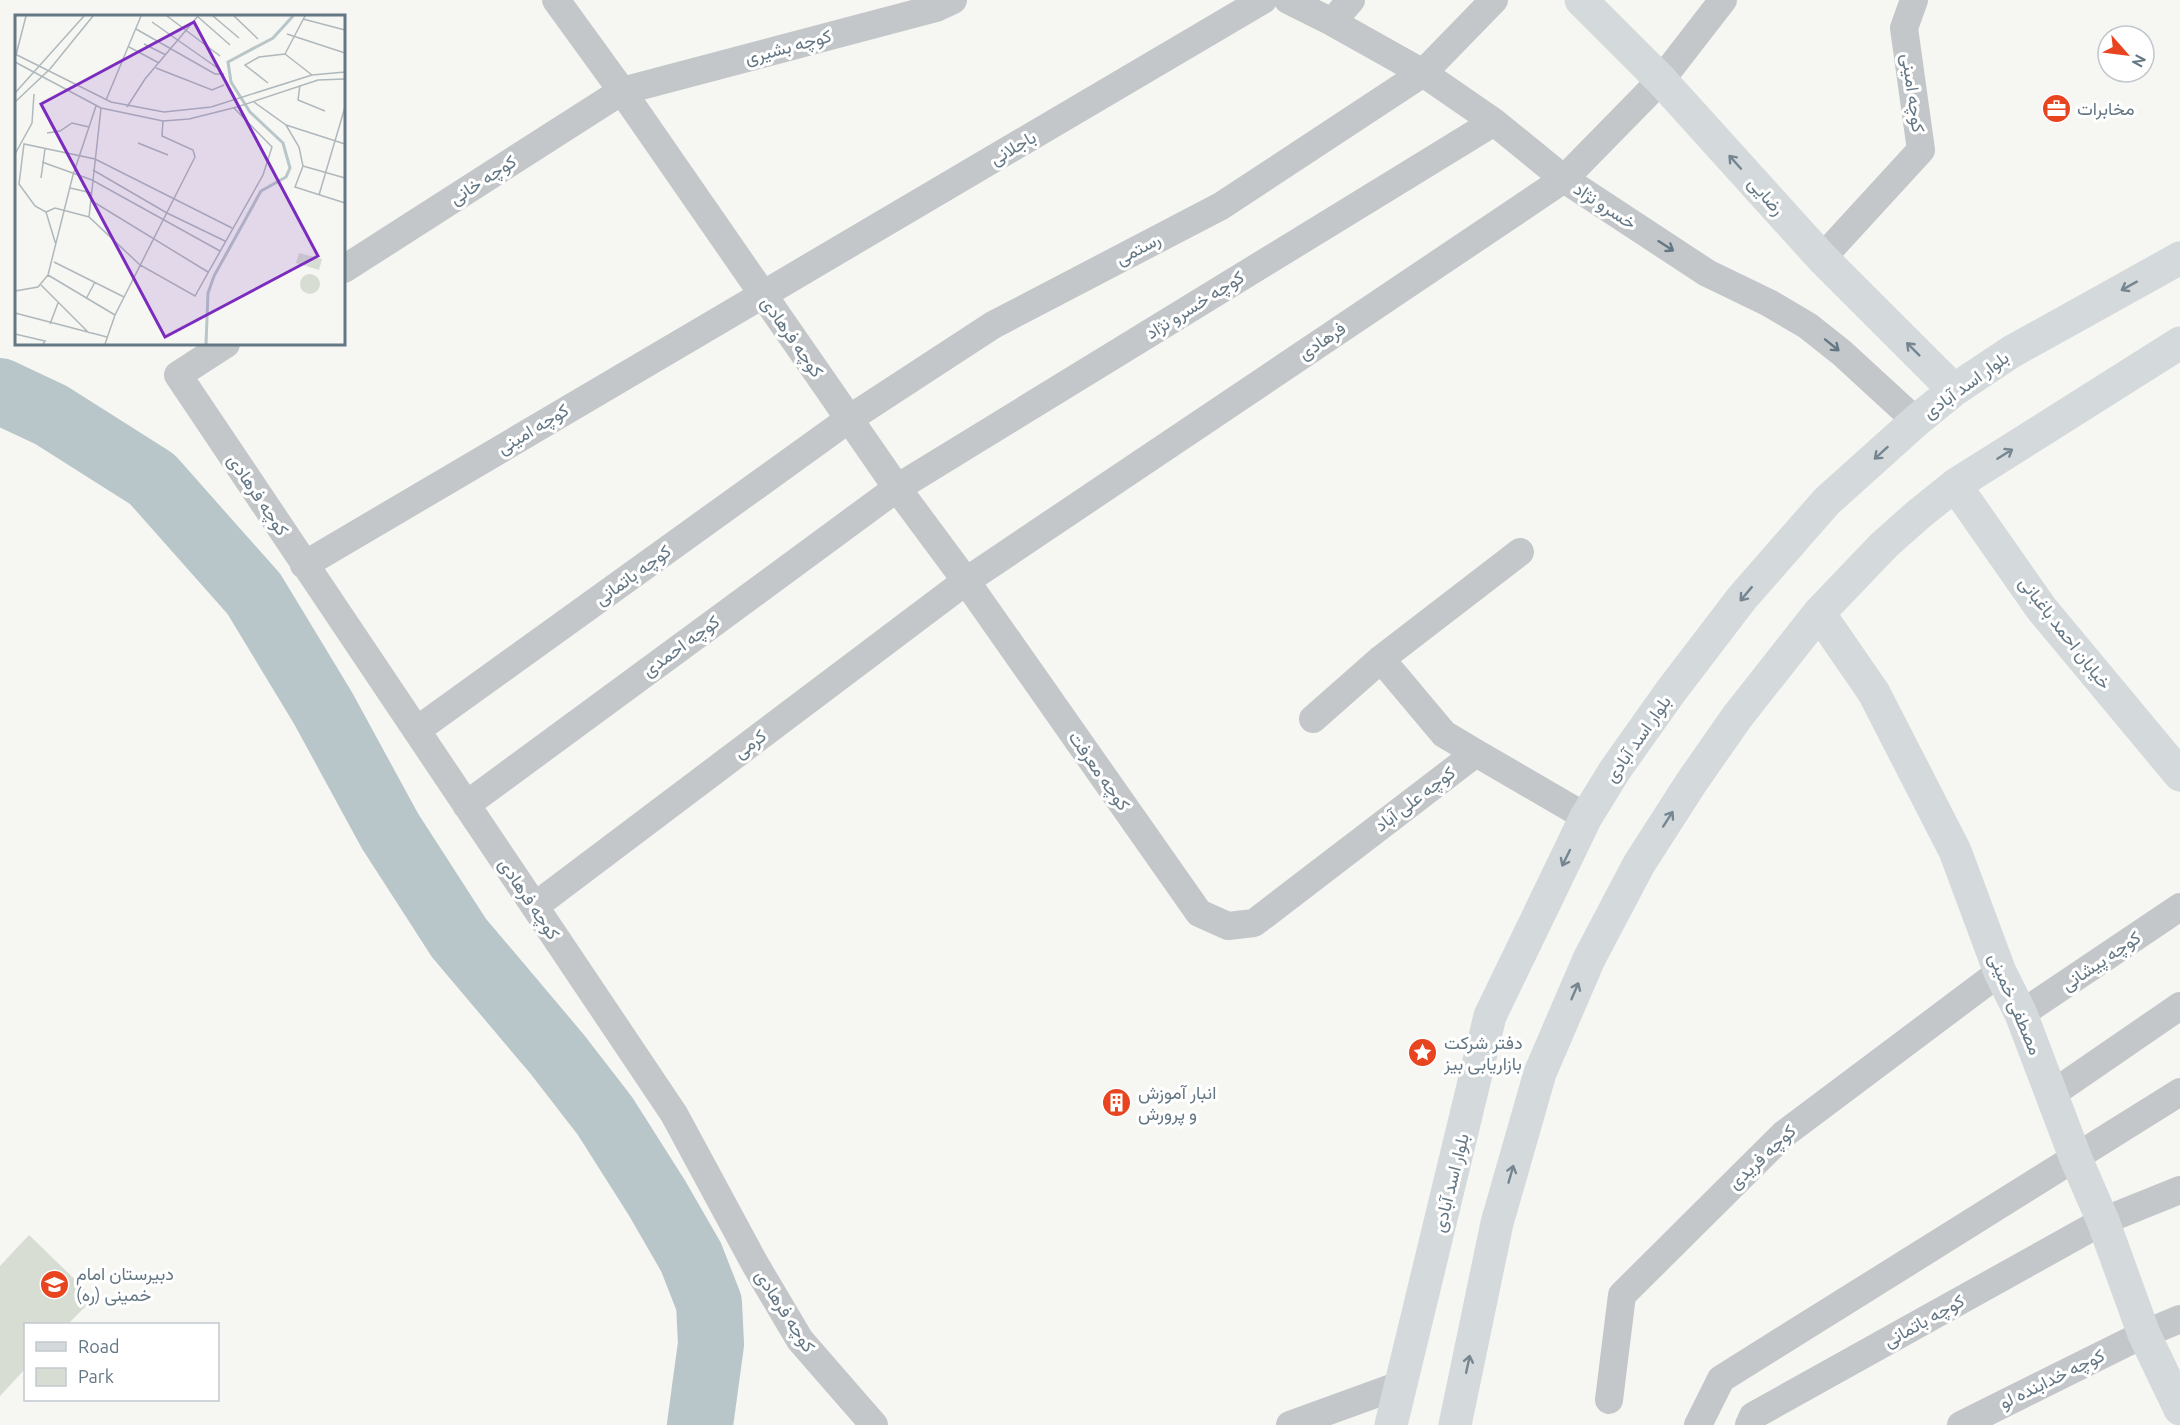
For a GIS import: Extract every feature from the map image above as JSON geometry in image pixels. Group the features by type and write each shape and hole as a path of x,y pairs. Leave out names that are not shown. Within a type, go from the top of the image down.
{"main road":[{"name":"رضایی","path":"1581,0 1661,80 1822,258 1954,390"},
{"name":"بلوار اسد آبادی","path":"1395,1406 1458,1158 1491,1016 1586,817 1615,770 1671,691 1742,598 1827,501 1954,390 2011,352 2180,258"},
{"path":"1455,1423 1497,1223 1537,1084 1589,959 1639,864 1691,783 1737,717 1819,613 1884,545 1955,485 2180,343"},
{"name":"خیابان احمد باغبانی","path":"1955,485 2041,608 2180,775"},
{"name":"مصطفی خمینی","path":"1819,613 1874,693 1955,851 2000,972 2021,1014 2076,1159 2103,1221 2144,1334 2180,1409"}],"street":[{"name":"کوچه فرهادی","path":"556,0 622,91 897,488 966,581"},
{"name":"کوچه بشیری","path":"622,91 936,8 953,0"},
{"name":"باجلانی","path":"762,294 1263,0"},
{"name":"خسرو نژاد","path":"1288,0 1423,73 1494,122 1564,179 1707,273 1769,303 1808,326 1842,353 1916,421"},
{"path":"1332,22 1351,0"},
{"name":"رستمی","path":"849,419 993,325 1221,206 1423,73 1494,0"},
{"name":"فرهادی","path":"966,581 1564,179 1661,80 1723,0"},
{"name":"کوچه امینی","path":"1822,258 1921,150 1904,28 1914,0"},
{"name":"کوچه خانی","path":"345,268 622,91"},
{"name":"کوچه خسرو نژاد","path":"897,488 1494,122"},
{"name":"کوچه امینی","path":"304,565 762,294"},
{"name":"کوچه فرهادی","path":"224,345 178,375 674,1114 754,1264 801,1340 874,1425"},
{"name":"کوچه باتمانی","path":"417,730 849,419"},
{"name":"کوچه احمدی","path":"466,805 897,488"},
{"path":"1312,719 1381,659 1520,552"},
{"name":"کرمی","path":"535,906 966,581"},
{"name":"کوچه معرفت","path":"966,581 1199,913 1228,926 1254,923"},
{"path":"1381,659 1444,734 1586,817"},
{"name":"کوچه علی آباد","path":"1254,923 1476,753"},
{"name":"کوچه پیشانی","path":"2021,1014 2180,907"},
{"name":"کوچه فریدی","path":"1609,1400 1622,1295 1784,1134 2000,972"},
{"path":"2052,1094 2180,1006"},
{"path":"1698,1425 1721,1379 2180,1092"},
{"name":"کوچه باتمانی","path":"1749,1425 1753,1416 2103,1221 2180,1190"},
{"name":"کوچه خدابنده لو","path":"1961,1425 2144,1334 2180,1319"},
{"path":"1290,1425 1395,1406"}],"green space":[{"path":"29,1235 94,1298 69,1323 24,1323 24,1370 0,1396 0,1266"}],"waterway":[{"path":"0,391 51,415 152,479 254,594 323,708 390,831 459,938 557,1054 605,1116 691,1257 709,1303 711,1344 700,1425"}],"place":[{"name":"مخابرات","path":"2056,109"},
{"name":"دفتر شرکت بازاریابی بیز","path":"1423,1053"},
{"name":"انبار آموزش و پرورش","path":"1117,1103"},
{"name":"دبیرستان امام خمینی (ره)","path":"55,1284"}]}
